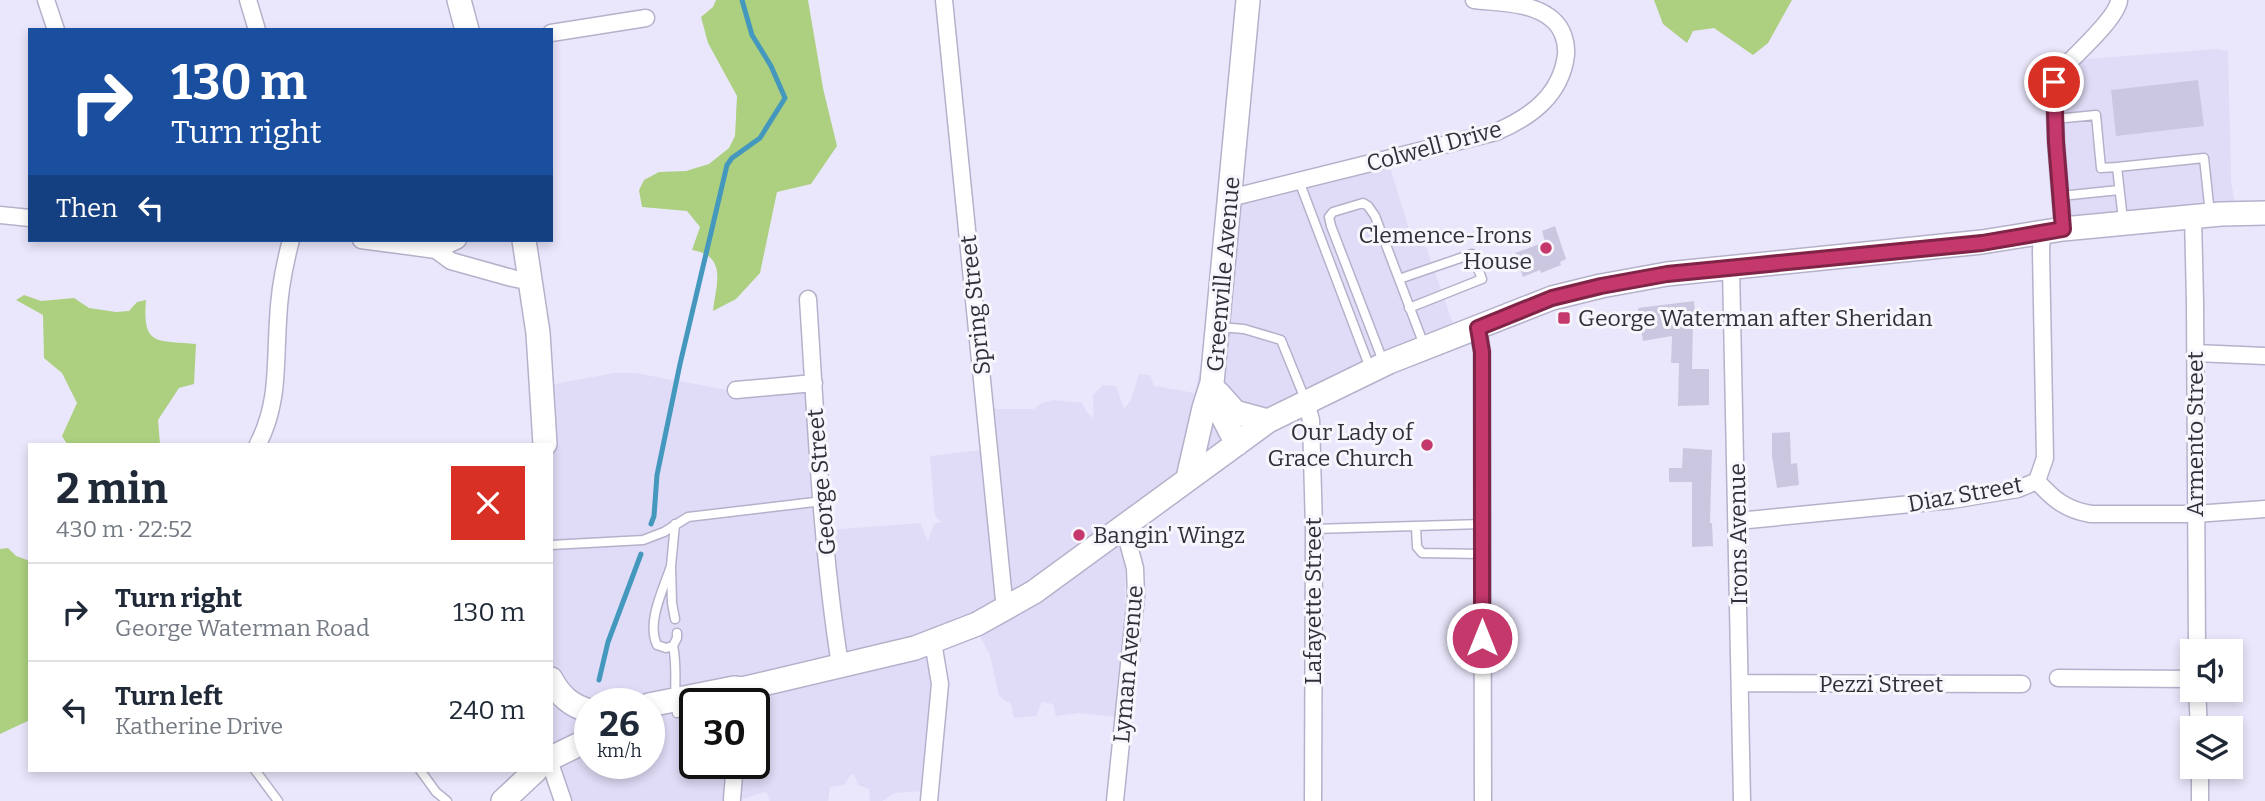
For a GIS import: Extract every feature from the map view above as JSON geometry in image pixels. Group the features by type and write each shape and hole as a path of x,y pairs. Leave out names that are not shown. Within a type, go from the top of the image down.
{"main road":[{"path":"459,0 466,28"},
{"name":"Greenville Avenue","path":"1237,444 1214,394 1248,0"},
{"path":"768,688 933,642 965,630 1034,592 1268,421 1378,368 1552,298 1667,274 1982,243 2053,230 2201,216 2265,213"},
{"path":"524,242 538,333 545,443"},
{"path":"1188,478 1204,408 1214,394 1235,412 1268,421"},
{"path":"553,683 559,694 574,704"},
{"path":"553,739 574,730"},
{"path":"553,757 574,747"},
{"path":"487,801 506,781 514,788 534,772"}],"street":[{"path":"46,0 54,28"},
{"path":"248,0 256,28"},
{"name":"Spring Street","path":"944,0 1005,610"},
{"name":"Colwell Drive","path":"1230,198 1496,132 1512,125 1540,106 1560,80 1564,69 1566,48 1559,27 1543,14 1519,5 1474,0"},
{"path":"2037,481 2045,458 2041,252 2053,230 2061,196 2054,82 2056,75 2112,18 2119,6 2119,0"},
{"path":"553,33 646,18"},
{"path":"0,215 28,218"},
{"name":"Armento Street","path":"2197,639 2195,353 2201,216"},
{"path":"258,443 269,419 276,386 280,294 291,242"},
{"path":"376,242 436,250 451,261 531,282"},
{"path":"436,250 454,242"},
{"name":"Irons Avenue","path":"1731,267 1742,801"},
{"name":"George Street","path":"808,299 822,501 832,611 841,666"},
{"path":"1478,328 1482,352 1483,801"},
{"path":"2195,353 2265,356"},
{"path":"736,390 814,383"},
{"name":"Lafayette Street","path":"1306,402 1311,420 1314,529 1313,801"},
{"name":"Diaz Street","path":"1738,522 1952,500 2018,489 2037,481 2053,499 2076,512 2125,515 2195,514 2265,509"},
{"name":"Lyman Avenue","path":"1115,801 1136,596 1136,568 1124,528"},
{"path":"929,801 940,684 933,642"},
{"path":"2059,678 2180,679"},
{"name":"Pezzi Street","path":"1740,683 2022,684"},
{"path":"553,772 563,801"},
{"path":"732,799 734,779"},
{"path":"2200,779 2200,801"}],"lane":[{"path":"2055,119 2096,115 2101,168 2204,158 2201,216"},
{"path":"2117,167 2123,223"},
{"path":"1299,181 1378,368"},
{"path":"2061,196 2119,190"},
{"path":"1378,368 1331,226 1329,217 1333,212 1363,203 1375,216 1425,348"},
{"path":"1399,279 1472,254 1482,279 1409,308"},
{"path":"1218,327 1244,329 1281,340 1306,402"},
{"path":"553,545 643,540 664,532 688,517 822,501"},
{"path":"675,524 671,566 675,619"},
{"path":"1314,529 1482,524"},
{"path":"1416,526 1417,547 1422,553 1482,554"},
{"path":"671,566 655,614 654,639 657,645 666,648 673,646"},
{"path":"677,633 673,646 680,688"},
{"path":"256,772 278,801"},
{"path":"421,772 436,792 447,801"}],"shaded area":[{"path":"2216,49 2228,51 2231,179 2236,213 2066,229 2062,70 2074,60"},
{"path":"1388,161 1413,242 1426,247 1457,335 1380,364 1167,494 1126,541 1124,646 1117,717 1079,713 1056,716 1053,704 1042,702 1036,716 1014,718 1011,704 999,696 990,655 976,628 933,647 924,791 895,793 882,801 870,801 869,789 858,785 854,774 844,785 830,787 828,801 770,801 766,792 735,801 561,801 553,768 553,443 545,386 614,373 635,373 728,390 809,384 828,530 920,523 928,541 934,524 942,522 935,516 930,456 989,449 988,409 1034,409 1053,400 1082,403 1088,414 1094,418 1093,395 1103,385 1116,386 1124,409 1131,400 1139,374 1150,375 1154,386 1195,393 1223,199"}],"green space":[{"path":"716,0 808,0 823,88 837,146 811,184 777,192 760,273 736,299 713,311 717,281 715,265 711,258 692,250 700,227 687,211 642,207 639,190 644,180 659,172 686,171 709,164 729,148 735,136 737,96 708,43 701,17 713,7"},
{"path":"1654,0 1792,0 1768,43 1753,55 1714,28 1693,31 1687,43 1663,24"},
{"path":"24,295 41,301 74,298 89,308 116,312 129,311 137,302 146,300 145,315 150,334 162,341 196,344 194,384 179,388 158,420 160,443 66,443 62,436 77,403 62,373 44,358 43,315 16,300"},
{"path":"8,548 16,556 28,560 28,721 0,734 0,549"}],"building":[{"path":"2198,80 2204,126 2116,136 2111,90"},
{"name":"Clemence-Irons House","path":"1555,226 1566,259 1560,262 1561,265 1523,277 1515,253 1545,242 1542,231"},
{"path":"1694,301 1696,324 1693,325 1692,369 1709,369 1709,405 1678,406 1679,363 1671,363 1672,336 1643,341 1638,308"},
{"path":"1790,432 1791,464 1797,463 1799,485 1777,488 1772,433"},
{"path":"1683,448 1712,450 1710,523 1713,546 1692,547 1692,482 1669,482 1669,468 1682,468"}],"waterway":[{"path":"651,524 657,475 680,364 727,165 732,158 760,138 785,98 771,66 752,35 742,0"},
{"path":"599,680 608,642 641,554"}],"place":[{"name":"Clemence-Irons House","path":"1546,248"},
{"name":"George Waterman after Sheridan","path":"1564,318"},
{"name":"Our Lady of Grace Church","path":"1427,445"},
{"name":"Bangin' Wingz","path":"1079,535"}],"route":[{"path":"1482,638 1482,352 1478,328 1552,298 1667,274 1982,243 2063,229 2054,82"}]}
